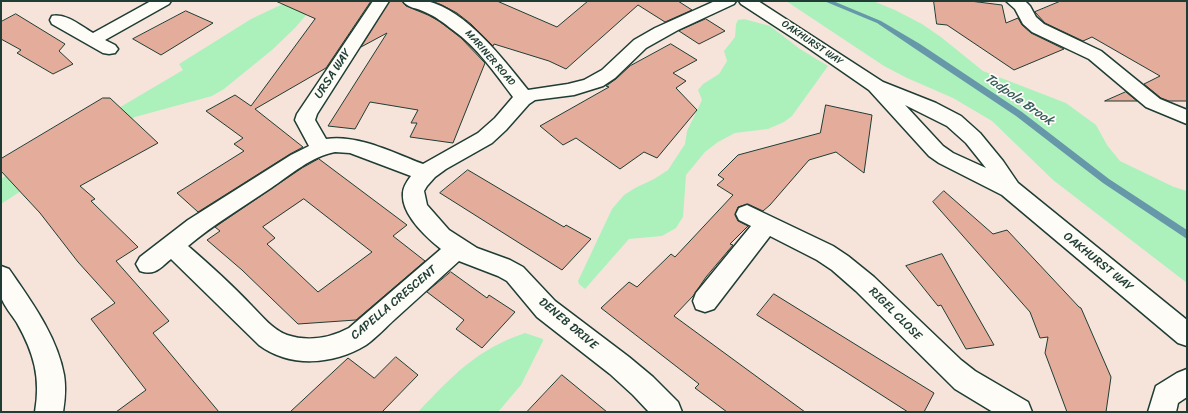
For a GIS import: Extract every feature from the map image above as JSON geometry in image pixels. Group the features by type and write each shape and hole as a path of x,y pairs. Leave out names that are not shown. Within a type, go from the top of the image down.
{"street":[{"path":"92,40 163,1"},
{"name":"URSA WAY","path":"321,148 305,120 307,114 381,1"},
{"name":"MARINER ROAD","path":"411,1 438,13 469,32 524,98"},
{"path":"524,98 535,94 577,89 596,82 615,69 627,55 641,43 728,1"},
{"name":"OAKHURST WAY","path":"748,1 876,86 929,108 954,121 973,138 996,166 1010,188"},
{"path":"1014,1 1022,6 1029,20 1038,28 1095,55 1153,103 1187,117"},
{"path":"58,20 109,49"},
{"name":"OAKHURST WAY","path":"876,86 926,140 946,158 1010,188 1187,335"},
{"name":"DENEB DRIVE","path":"524,98 515,105 505,119 485,138 468,149 443,161 426,173 415,189 413,197 414,202 433,228 444,239 476,258 507,268 517,276 546,308 642,385 668,412"},
{"path":"148,264 188,232 237,199 302,158 321,148 335,145 352,146 426,173"},
{"name":"RIGEL CLOSE","path":"705,301 756,219 825,253 840,263 865,284 965,380 1018,412"},
{"name":"CAPELLA CRESCENT","path":"172,246 266,336 288,347 300,350 315,351 339,346 358,336 458,248"},
{"path":"1,276 28,320 49,363 52,386 49,412"},
{"path":"1162,412 1166,395 1187,382"}],"green space":[{"path":"289,1 318,1 295,28 272,50 224,89 212,96 135,117 1,204 1,179 22,165 183,70 179,64 251,19"},
{"path":"786,1 873,1 895,10 922,24 941,37 983,71 1066,103 1096,125 1107,145 1120,161 1174,187 1187,191 1187,283 1053,180 992,121 953,98 907,78 884,66"},
{"path":"744,19 770,26 800,49 828,66 792,116 784,122 768,129 735,133 718,142 705,152 686,175 683,217 676,228 662,236 629,239 585,289 579,284 578,281 612,209 624,195 668,170 685,144 687,131 702,100 698,90 703,84 719,74 727,61 724,51 735,37 736,24 738,20"},
{"path":"525,333 543,339 543,341 521,385 498,412 418,412 454,375 466,365 493,347"}],"building":[{"path":"276,1 371,1 326,68 255,109 303,147 198,212 177,193 244,151 234,144 243,138 206,111 235,95 251,106 315,19"},
{"path":"390,1 402,1 406,6 439,21 461,38 485,63 453,143 410,137 417,123 411,123 418,110 370,102 355,129 328,126 387,33 361,47"},
{"path":"431,1 497,1 557,27 588,1 678,1 692,10 665,22 638,5 566,69 549,61 494,44 493,46 471,24 457,13"},
{"path":"934,1 970,1 1002,5 1006,23 1018,18 1022,25 1031,33 1064,49 1014,70 947,25 937,24"},
{"path":"1061,1 1187,1 1187,101 1169,101 1161,98 1144,84 1160,76 1092,37 1083,41 1045,23 1035,12"},
{"path":"186,11 213,23 161,55 133,39"},
{"path":"16,14 65,44 59,51 73,64 53,74 17,53 21,50 1,39 1,22"},
{"path":"706,19 725,31 699,44 679,31"},
{"path":"671,44 697,60 673,73 686,81 676,88 697,110 657,158 644,152 620,169 576,138 563,145 540,126 609,87 606,86 630,66"},
{"path":"1126,92 1137,101 1105,101"},
{"path":"103,98 110,98 158,143 80,186 95,199 91,201 138,247 116,261 169,321 153,333 219,412 116,412 146,390 91,319 115,303 78,262 40,213 1,171 1,159"},
{"path":"826,105 872,115 864,173 836,152 809,160 763,211 748,204 738,207 735,215 738,221 748,226 730,244 733,245 706,277 693,296 674,316 805,412 727,412 695,388 699,384 601,308 629,282 637,287 671,254 675,257 733,195 717,185 724,179 718,175 738,155 820,133"},
{"path":"319,159 407,225 393,236 425,261 356,320 298,324 242,270 207,240 220,231 215,227 302,168","holes":["304,199 372,252 318,292 267,244 275,238 263,227"]},
{"path":"468,170 564,227 566,225 591,239 562,270 440,193"},
{"path":"944,191 993,234 1007,230 1081,308 1111,377 1106,412 1067,412 1045,353 1048,337 1040,338 1030,312 933,202"},
{"path":"942,254 994,345 966,349 941,305 938,306 906,266"},
{"path":"451,272 487,298 489,295 515,312 482,348 456,329 464,320 427,292"},
{"path":"774,294 934,393 924,412 908,412 757,315"},
{"path":"396,357 418,375 382,412 290,412 348,358 374,378"},
{"path":"562,375 607,412 527,412"}],"waterway":[{"name":"Tadpole Brook","path":"827,1 879,22 917,46 1019,114 1106,181 1187,235"}]}
